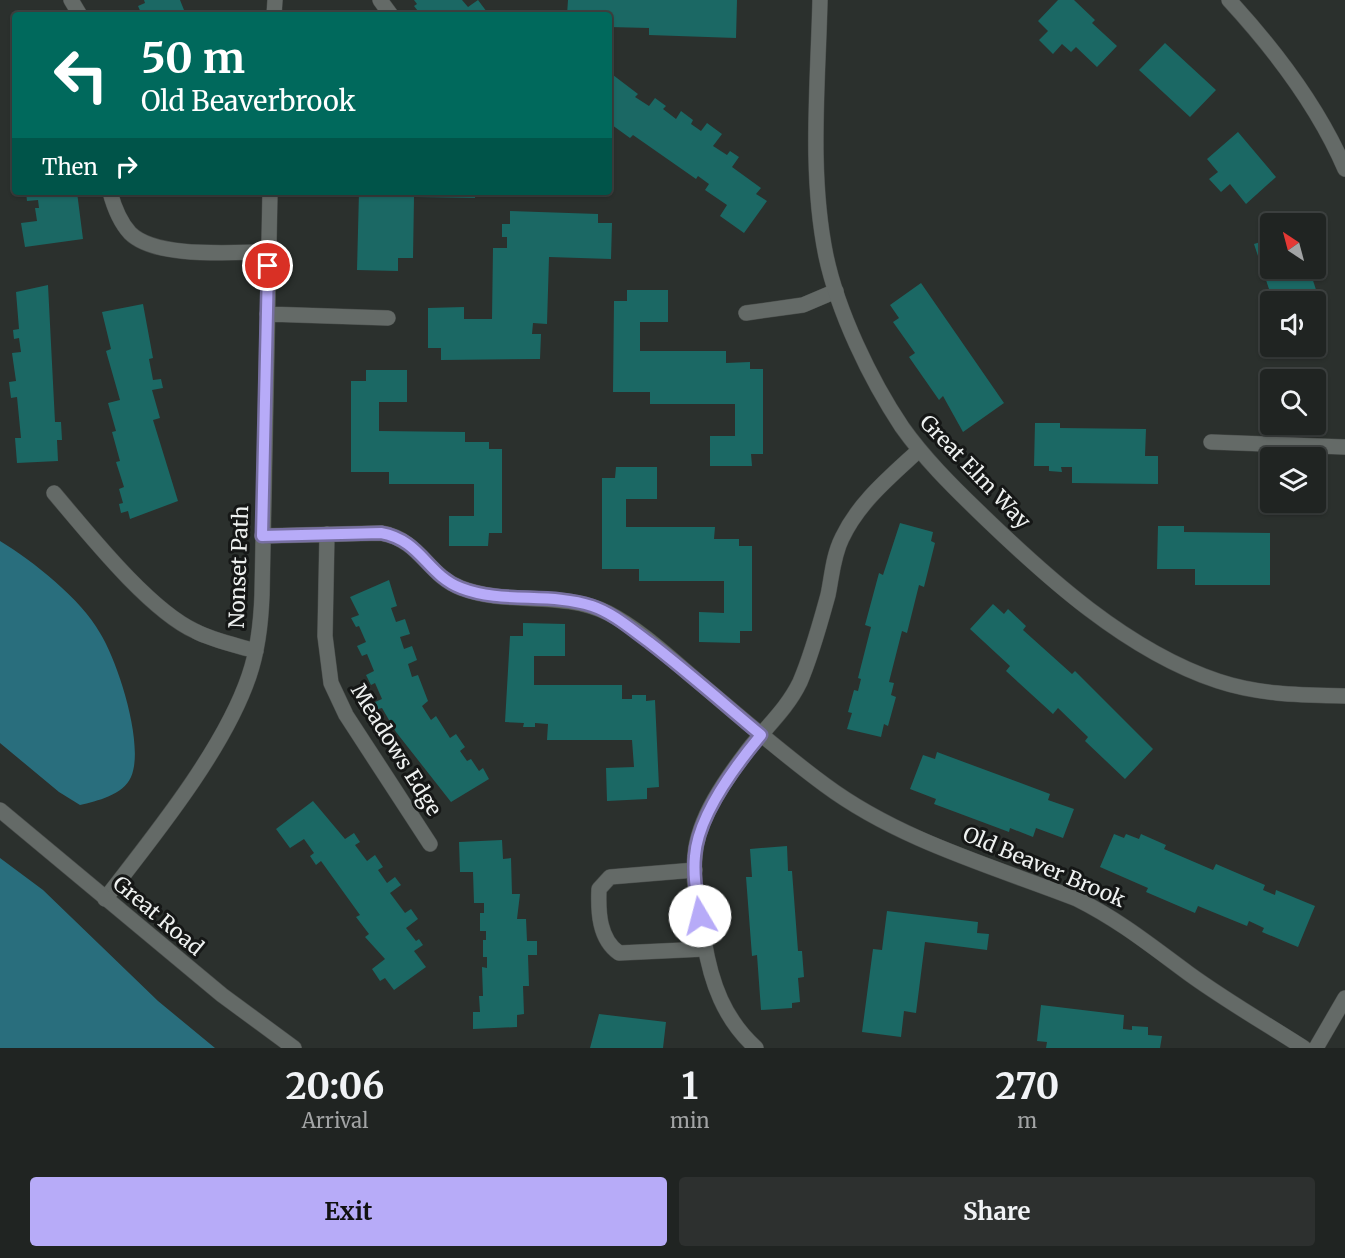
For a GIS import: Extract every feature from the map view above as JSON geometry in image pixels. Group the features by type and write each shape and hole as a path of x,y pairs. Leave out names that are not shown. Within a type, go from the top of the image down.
{"street":[{"name":"Great Elm Way","path":"820,0 818,195 827,258 836,291 854,337 886,399 919,450 988,520 1054,582 1096,614 1157,652 1217,681 1246,689 1279,694 1345,696"},
{"path":"1229,0 1254,27 1302,92 1345,169"},
{"path":"111,195 122,222 144,243 172,250 269,252"},
{"name":"Nonset Path","path":"105,899 142,852 214,745 240,700 256,651 261,624 270,195"},
{"path":"746,313 803,305 836,291"},
{"path":"267,314 388,318"},
{"path":"1211,442 1345,447"},
{"path":"756,1048 740,1033 728,1016 717,994 705,949 694,870 695,854 702,828 738,764 786,705 805,669 828,593 834,558 849,524 875,491 919,450"},
{"path":"54,493 118,565 173,617 193,631 256,651"},
{"name":"Meadows Edge","path":"327,534 326,650 331,683 346,715 430,844"},
{"name":"Old Beaver Brook","path":"262,536 394,535 409,543 445,581 461,588 480,593 572,602 610,614 674,661 761,735 827,787 879,820 1077,899 1124,924 1209,987 1304,1048"},
{"name":"Great Road","path":"0,810 222,995 294,1048"},
{"path":"694,870 610,877 599,889 602,927 610,947 619,953 705,949"},
{"path":"1316,1048 1345,998"}],"water":[{"path":"0,541 27,559 69,594 92,620 107,646 128,704 135,745 131,777 116,793 80,805 59,792 0,743"},
{"path":"0,858 43,890 158,1001 215,1048 0,1048"}],"building":[{"path":"144,0 180,0 185,12 141,12 138,6 145,3"},
{"path":"414,0 462,0 468,7 478,0 487,12 419,12 414,6 417,4"},
{"path":"568,0 737,0 736,38 649,35 649,28 612,27 612,12 567,12"},
{"path":"1058,0 1074,0 1095,20 1092,23 1117,46 1097,67 1076,47 1071,52 1062,44 1053,54 1039,40 1048,31 1038,21"},
{"path":"1165,43 1216,90 1190,117 1139,70"},
{"path":"612,76 638,94 635,97 649,106 655,98 666,106 663,109 676,119 681,111 693,120 691,124 701,131 707,123 722,134 713,146 727,155 730,151 739,157 732,167 761,188 756,194 767,201 744,233 720,216 727,205 705,190 709,184 698,176 696,179 633,135 630,138 612,125"},
{"path":"1238,132 1276,177 1246,204 1230,184 1221,192 1209,179 1218,172 1207,159"},
{"path":"26,195 77,195 83,239 25,247 21,223 37,221 35,208 39,208 38,200 27,201"},
{"path":"359,195 475,195 475,198 414,197 413,258 398,258 398,271 357,270"},
{"path":"510,211 598,214 598,223 612,223 611,259 549,257 547,324 533,323 532,334 541,334 540,359 441,360 441,348 428,348 428,308 464,307 464,319 492,319 493,248 507,248 507,237 502,237 502,224 510,224"},
{"path":"1260,242 1260,262 1254,244"},
{"path":"1266,279 1313,279 1316,291 1270,291"},
{"path":"921,283 1004,403 963,432 943,396 939,400 909,357 915,353 893,322 899,318 890,305"},
{"path":"48,285 55,422 61,422 62,440 57,440 58,461 17,463 15,438 21,438 17,397 11,398 9,382 16,381 12,353 21,352 19,338 14,339 13,330 19,329 16,292"},
{"path":"627,290 668,290 668,322 640,322 640,351 726,351 726,363 750,362 750,369 763,369 763,454 751,454 752,466 710,466 710,436 735,436 735,404 650,404 650,392 613,392 614,301 627,301"},
{"path":"143,304 153,358 149,359 153,380 161,379 163,388 152,390 160,418 153,420 178,501 130,519 128,511 121,513 119,504 123,503 119,489 124,487 116,462 120,461 112,432 116,431 108,403 120,400 106,351 111,349 102,312"},
{"path":"366,370 407,370 407,402 379,402 379,431 465,432 465,442 489,442 489,449 502,449 502,533 489,533 488,546 449,546 449,516 474,516 474,484 389,484 389,472 351,472 351,381 366,381"},
{"path":"1035,423 1060,423 1060,428 1146,429 1145,456 1158,456 1158,484 1072,483 1072,467 1061,467 1062,472 1049,471 1049,466 1034,466"},
{"path":"616,467 657,467 657,499 626,499 626,527 715,527 714,539 739,539 739,546 752,546 752,631 740,631 740,643 699,642 699,612 724,613 724,581 639,581 639,569 602,569 602,478 615,478"},
{"path":"900,523 933,532 931,541 935,543 924,587 919,585 907,633 902,631 889,682 894,683 891,695 896,697 888,726 884,724 881,737 847,729 852,713 848,712 854,690 858,691 861,679 858,678 871,627 865,625 879,573 883,575"},
{"path":"1158,526 1184,526 1184,532 1270,533 1270,585 1195,585 1195,569 1157,569"},
{"path":"389,580 397,606 391,608 396,622 405,619 410,634 400,637 404,649 412,646 417,660 408,664 412,677 418,675 428,701 422,706 431,720 436,716 450,738 456,734 465,747 460,751 467,761 471,759 479,771 483,768 489,779 451,802 396,732 382,708 378,709 375,702 382,699 375,683 371,685 366,675 374,671 367,654 362,656 357,646 366,642 359,626 356,627 351,618 359,615 350,597"},
{"path":"993,604 1004,614 1008,609 1026,626 1023,630 1072,674 1075,671 1153,749 1125,779 1085,741 1088,737 1058,708 1053,714 1006,671 1010,666 970,629"},
{"path":"523,623 565,624 565,656 534,656 534,685 622,685 622,699 632,699 632,695 646,695 646,701 655,700 659,787 647,788 647,799 607,801 606,768 634,767 632,740 547,740 548,724 535,723 535,727 523,727 524,723 505,722 510,636 523,636"},
{"path":"937,752 1050,794 1048,800 1074,809 1063,838 1036,828 1033,837 1010,828 1009,832 934,804 936,799 910,789 923,755 935,759"},
{"path":"313,801 345,839 354,833 360,842 355,845 367,861 375,855 383,867 378,870 387,883 395,877 401,885 390,893 405,913 411,909 418,919 406,928 416,941 419,939 423,945 414,951 426,967 394,990 385,978 380,981 372,969 385,959 365,937 369,934 356,917 360,915 321,861 316,865 310,856 314,853 304,839 290,848 276,829"},
{"path":"1114,834 1124,838 1126,834 1139,839 1141,834 1166,845 1164,849 1213,870 1216,864 1265,885 1263,890 1275,895 1276,890 1315,906 1298,947 1262,932 1264,928 1249,921 1247,926 1198,906 1195,913 1146,892 1148,888 1100,867"},
{"path":"502,840 503,859 511,858 512,894 520,894 517,919 526,919 527,941 537,941 537,955 528,955 529,986 523,986 524,1014 517,1015 517,1027 473,1029 473,1012 480,1012 479,996 483,996 482,967 487,968 487,957 483,957 483,940 486,940 486,931 480,931 480,913 484,913 484,903 474,903 473,872 460,872 459,842"},
{"path":"787,846 788,871 792,871 798,951 802,951 804,977 798,978 800,1002 792,1003 792,1008 761,1010 757,955 752,956 746,877 752,877 750,849"},
{"path":"887,911 978,922 977,933 989,934 987,950 925,942 916,1013 904,1011 901,1037 862,1032 873,949 882,950"},
{"path":"1041,1005 1124,1015 1123,1029 1132,1030 1132,1026 1148,1027 1148,1035 1162,1036 1160,1048 1046,1048 1047,1042 1037,1041"},
{"path":"599,1014 666,1022 663,1048 590,1048"}],"route":[{"path":"268,266 262,536 381,533 394,535 409,543 445,581 461,588 480,593 591,606 610,614 674,661 761,735 738,764 702,828 695,854 694,870 700,916"}]}
